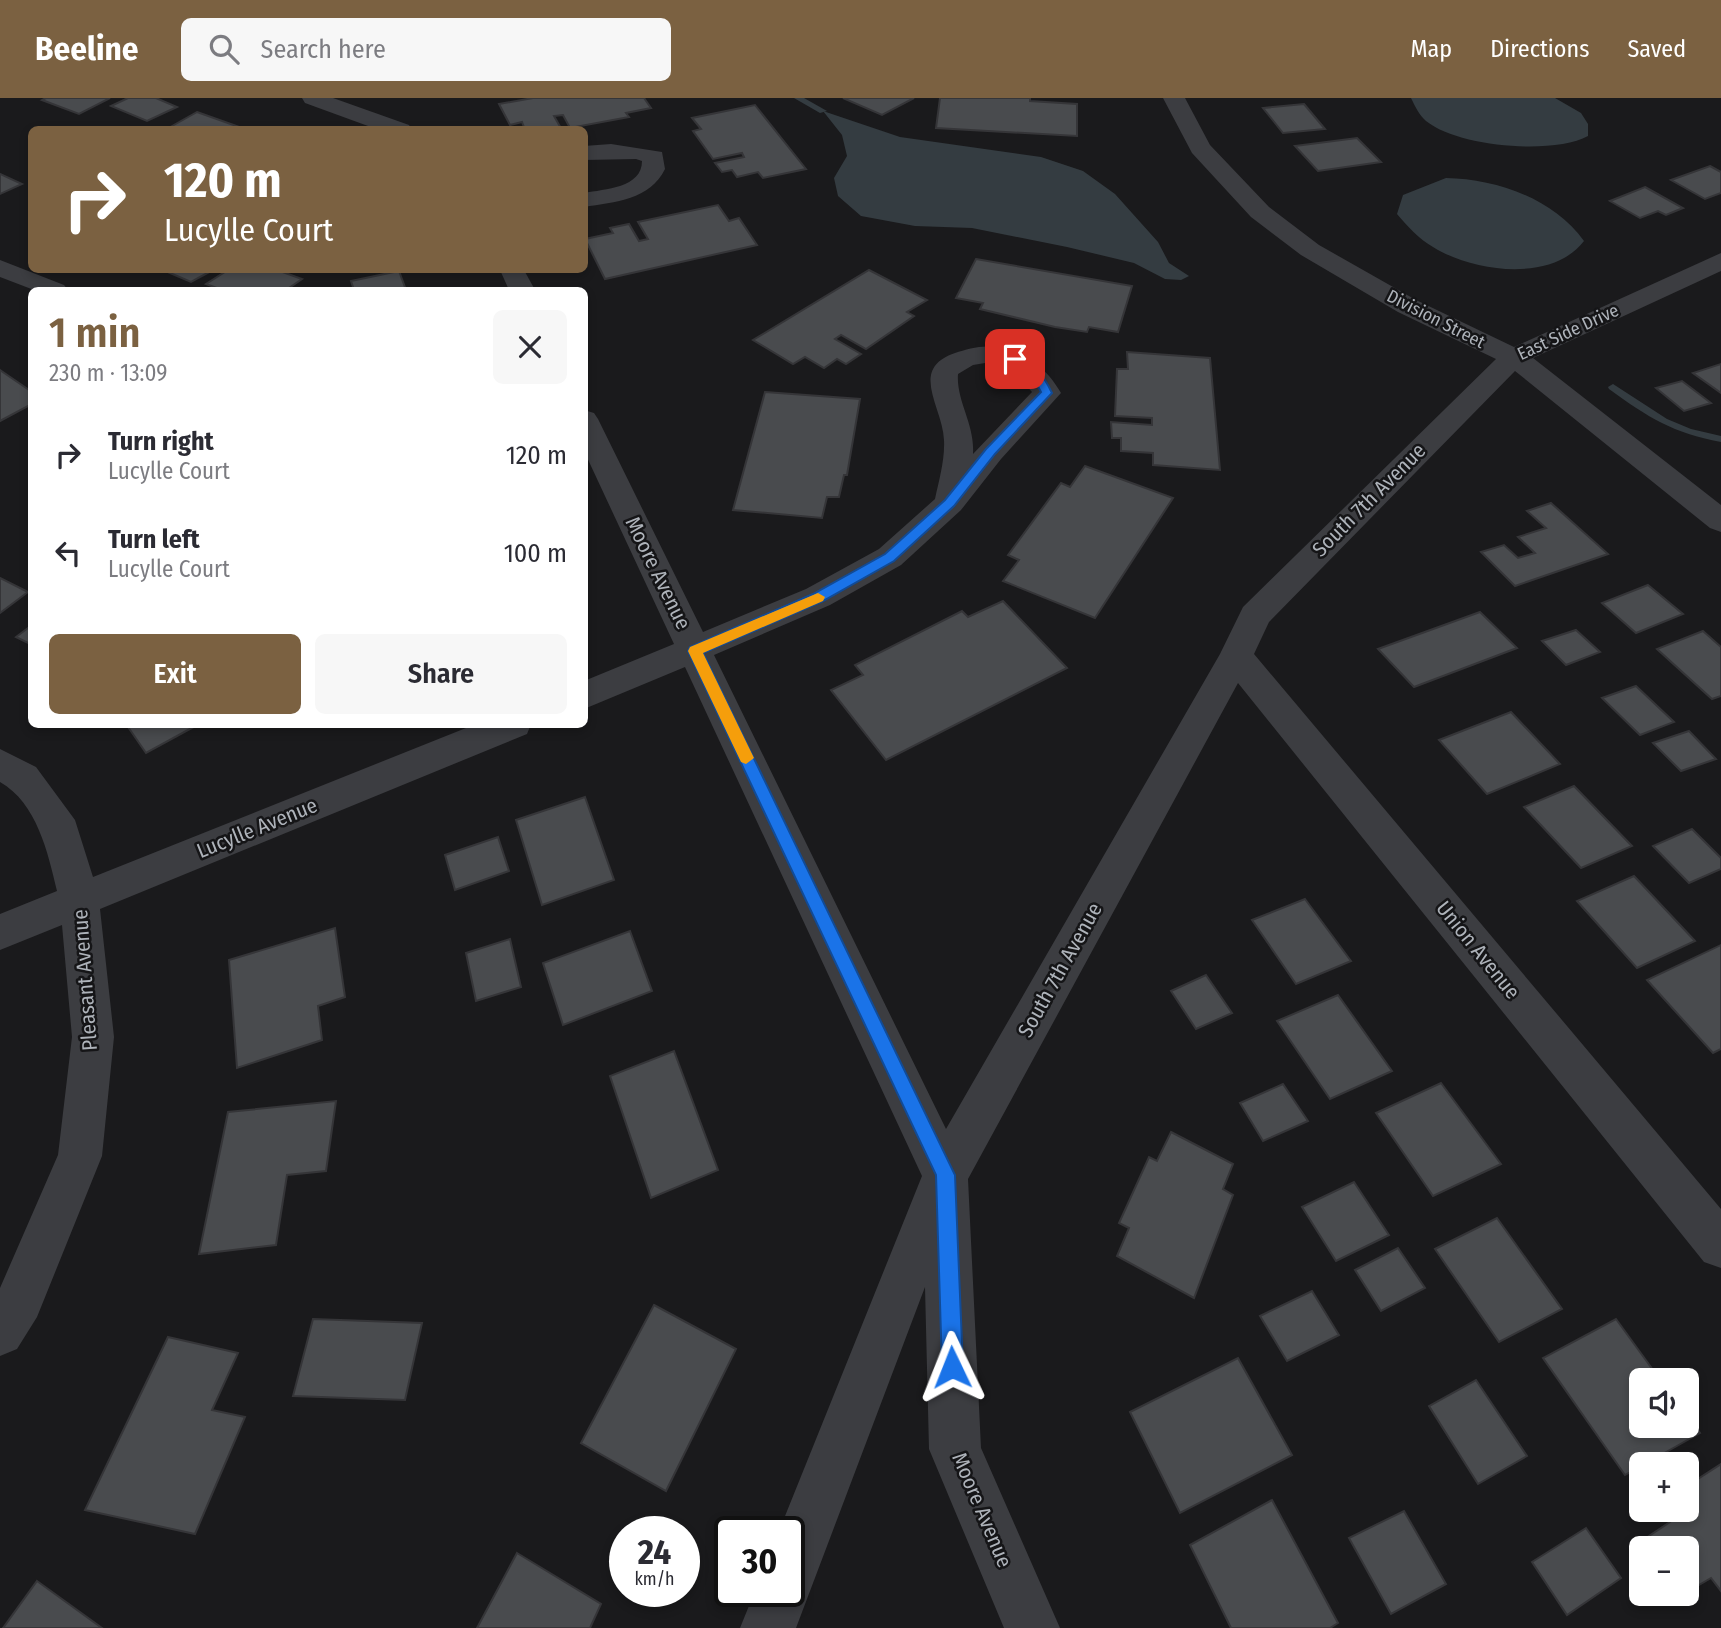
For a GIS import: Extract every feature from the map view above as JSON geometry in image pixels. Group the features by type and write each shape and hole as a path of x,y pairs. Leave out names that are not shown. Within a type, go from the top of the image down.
{"street":[{"path":"313,98 390,126"},
{"name":"Division Street","path":"1174,98 1200,148 1260,212 1310,250 1408,306 1514,357 1721,521"},
{"path":"588,152 614,148 638,152 654,157 655,166 648,180 631,190 588,199"},
{"name":"East Side Drive","path":"1436,432 1514,357 1721,261"},
{"path":"0,268 48,287"},
{"path":"588,694 818,597 890,557 950,503 991,452 1047,393 1038,377 1015,359 991,354 962,357 947,368 942,387 959,437 950,503"},
{"name":"Moore Avenue","path":"588,427 945,1175 955,1449 1032,1628"},
{"name":"South 7th Avenue","path":"805,1532 945,1175 1236,656 1255,615 1436,432"},
{"name":"Union Avenue","path":"1236,656 1721,1245"},
{"name":"Lucylle Avenue","path":"0,932 504,728"},
{"name":"Pleasant Avenue","path":"0,764 23,777 62,831 79,900 93,1037 80,1156 20,1300 0,1332"},
{"path":"768,1628 776,1607"}],"shaded area":[{"path":"1411,98 1555,98 1581,113 1588,124 1588,136 1552,145 1482,142 1441,130 1426,121"},
{"path":"823,111 900,137 1041,157 1083,171 1115,194 1158,242 1169,263 1189,276 1181,280 1165,279 1134,263 972,228 915,226 861,216 838,196 834,178 847,156 842,135"},
{"path":"1446,178 1484,182 1540,202 1571,226 1584,241 1570,254 1553,263 1533,268 1490,267 1450,256 1423,240 1397,214 1403,195"}],"building":[{"path":"110,98 79,114 42,100"},
{"path":"128,98 156,98 177,107 147,121 111,106"},
{"path":"533,98 644,98 651,108 626,113 629,117 581,126 569,126 563,115 554,116 560,126 524,126 522,122 510,125 499,104"},
{"path":"843,98 914,98 882,115"},
{"path":"940,98 1030,98 1030,101 1077,104 1077,136 936,128"},
{"path":"1304,104 1325,129 1283,133 1263,108"},
{"path":"755,105 806,169 763,178 758,172 737,177 732,170 722,172 715,163 744,157 742,153 713,159 693,131 701,129 692,118"},
{"path":"197,112 236,126 172,126"},
{"path":"1357,138 1381,162 1318,171 1295,146"},
{"path":"1710,166 1721,172 1721,193 1705,199 1671,180"},
{"path":"0,174 22,184 0,194"},
{"path":"1645,187 1683,208 1666,215 1658,211 1640,218 1610,201"},
{"path":"718,205 729,221 739,218 757,245 605,279 588,245 588,238 613,233 610,228 629,224 639,241 648,239 638,222"},
{"path":"976,259 1132,286 1118,332 1089,327 1087,332 1055,327 980,309 983,303 956,298"},
{"path":"869,270 927,300 907,312 914,316 866,349 841,335 835,339 861,354 846,364 837,359 824,368 805,357 793,364 753,340"},
{"path":"170,273 208,273 191,282"},
{"path":"223,273 286,273 302,279 290,287 214,287 206,284"},
{"path":"400,273 405,287 353,287 351,281"},
{"path":"1127,352 1210,358 1220,470 1153,465 1153,453 1121,451 1121,438 1112,438 1111,422 1152,425 1152,418 1115,416 1117,369 1128,369"},
{"path":"1721,364 1721,393 1693,373"},
{"path":"0,370 28,389 28,406 0,421"},
{"path":"1682,381 1711,403 1684,411 1656,388"},
{"path":"765,392 860,399 847,475 844,475 839,497 827,497 822,518 733,510"},
{"path":"1085,466 1173,498 1095,618 1003,581 1019,560 1008,555 1061,483 1070,487"},
{"path":"1551,503 1608,554 1515,586 1481,552 1504,545 1518,558 1535,553 1518,537 1546,528 1527,511"},
{"path":"0,578 28,592 0,613"},
{"path":"1648,585 1683,614 1636,633 1602,603"},
{"path":"1003,601 1067,668 886,760 831,690 863,675 855,665 962,611 968,617"},
{"path":"1480,612 1517,648 1414,687 1378,649"},
{"path":"28,628 28,643 16,637"},
{"path":"1576,630 1600,652 1566,665 1542,641"},
{"path":"1703,631 1721,647 1721,696 1712,699 1657,649"},
{"path":"1636,686 1674,722 1640,735 1602,698"},
{"path":"1511,712 1560,764 1487,794 1439,740"},
{"path":"129,728 192,728 146,753"},
{"path":"1689,731 1716,759 1681,771 1653,743"},
{"path":"1574,786 1632,846 1581,868 1524,807"},
{"path":"585,797 614,880 542,905 516,820"},
{"path":"1692,829 1721,858 1721,869 1689,883 1653,846"},
{"path":"498,837 509,871 455,890 445,855"},
{"path":"1634,876 1695,941 1637,968 1577,901"},
{"path":"1305,899 1351,961 1296,984 1252,920"},
{"path":"335,928 345,997 318,1006 322,1040 237,1068 229,960"},
{"path":"630,931 652,991 563,1025 543,963"},
{"path":"510,939 521,987 476,1001 466,953"},
{"path":"1721,945 1721,1049 1713,1053 1647,980"},
{"path":"1206,975 1232,1013 1196,1029 1171,991"},
{"path":"1338,995 1392,1071 1330,1099 1277,1021"},
{"path":"674,1051 718,1170 651,1198 610,1076"},
{"path":"1441,1083 1501,1164 1433,1196 1376,1113"},
{"path":"1283,1084 1308,1121 1263,1141 1240,1103"},
{"path":"336,1101 326,1171 287,1175 276,1245 199,1254 228,1112"},
{"path":"1171,1132 1233,1164 1223,1189 1233,1195 1194,1298 1117,1256 1129,1228 1119,1223 1149,1157 1157,1161"},
{"path":"1354,1182 1389,1235 1336,1261 1302,1207"},
{"path":"1497,1218 1562,1309 1499,1342 1435,1249"},
{"path":"1398,1248 1425,1288 1381,1311 1355,1270"},
{"path":"1312,1291 1339,1335 1287,1361 1260,1316"},
{"path":"654,1305 736,1349 666,1491 581,1443"},
{"path":"313,1319 422,1323 405,1400 293,1396"},
{"path":"1616,1319 1652,1368 1629,1368 1629,1438 1691,1438 1666,1452 1629,1452 1629,1473 1625,1475 1543,1358"},
{"path":"168,1337 238,1353 212,1410 245,1417 195,1534 85,1510"},
{"path":"1238,1358 1292,1455 1180,1513 1130,1412"},
{"path":"1476,1380 1527,1456 1478,1484 1429,1406"},
{"path":"1721,1464 1721,1591 1711,1578 1699,1585 1699,1536 1649,1536 1670,1522 1699,1522 1699,1478"},
{"path":"1272,1500 1338,1623 1330,1628 1231,1628 1190,1545"},
{"path":"1404,1511 1446,1584 1391,1614 1349,1538"},
{"path":"1586,1528 1621,1578 1567,1615 1532,1562"},
{"path":"517,1553 601,1604 590,1628 477,1628"},
{"path":"37,1581 102,1628 3,1628"}],"waterway":[{"path":"798,98 823,111"},
{"path":"1613,387 1640,407 1675,427 1721,439"}],"slow traffic":[{"path":"746,758 695,651 818,597"}],"route":[{"path":"952,1367 945,1175 695,651 818,597 890,557 950,503 991,452 1047,393 1038,377 1015,359"}]}
